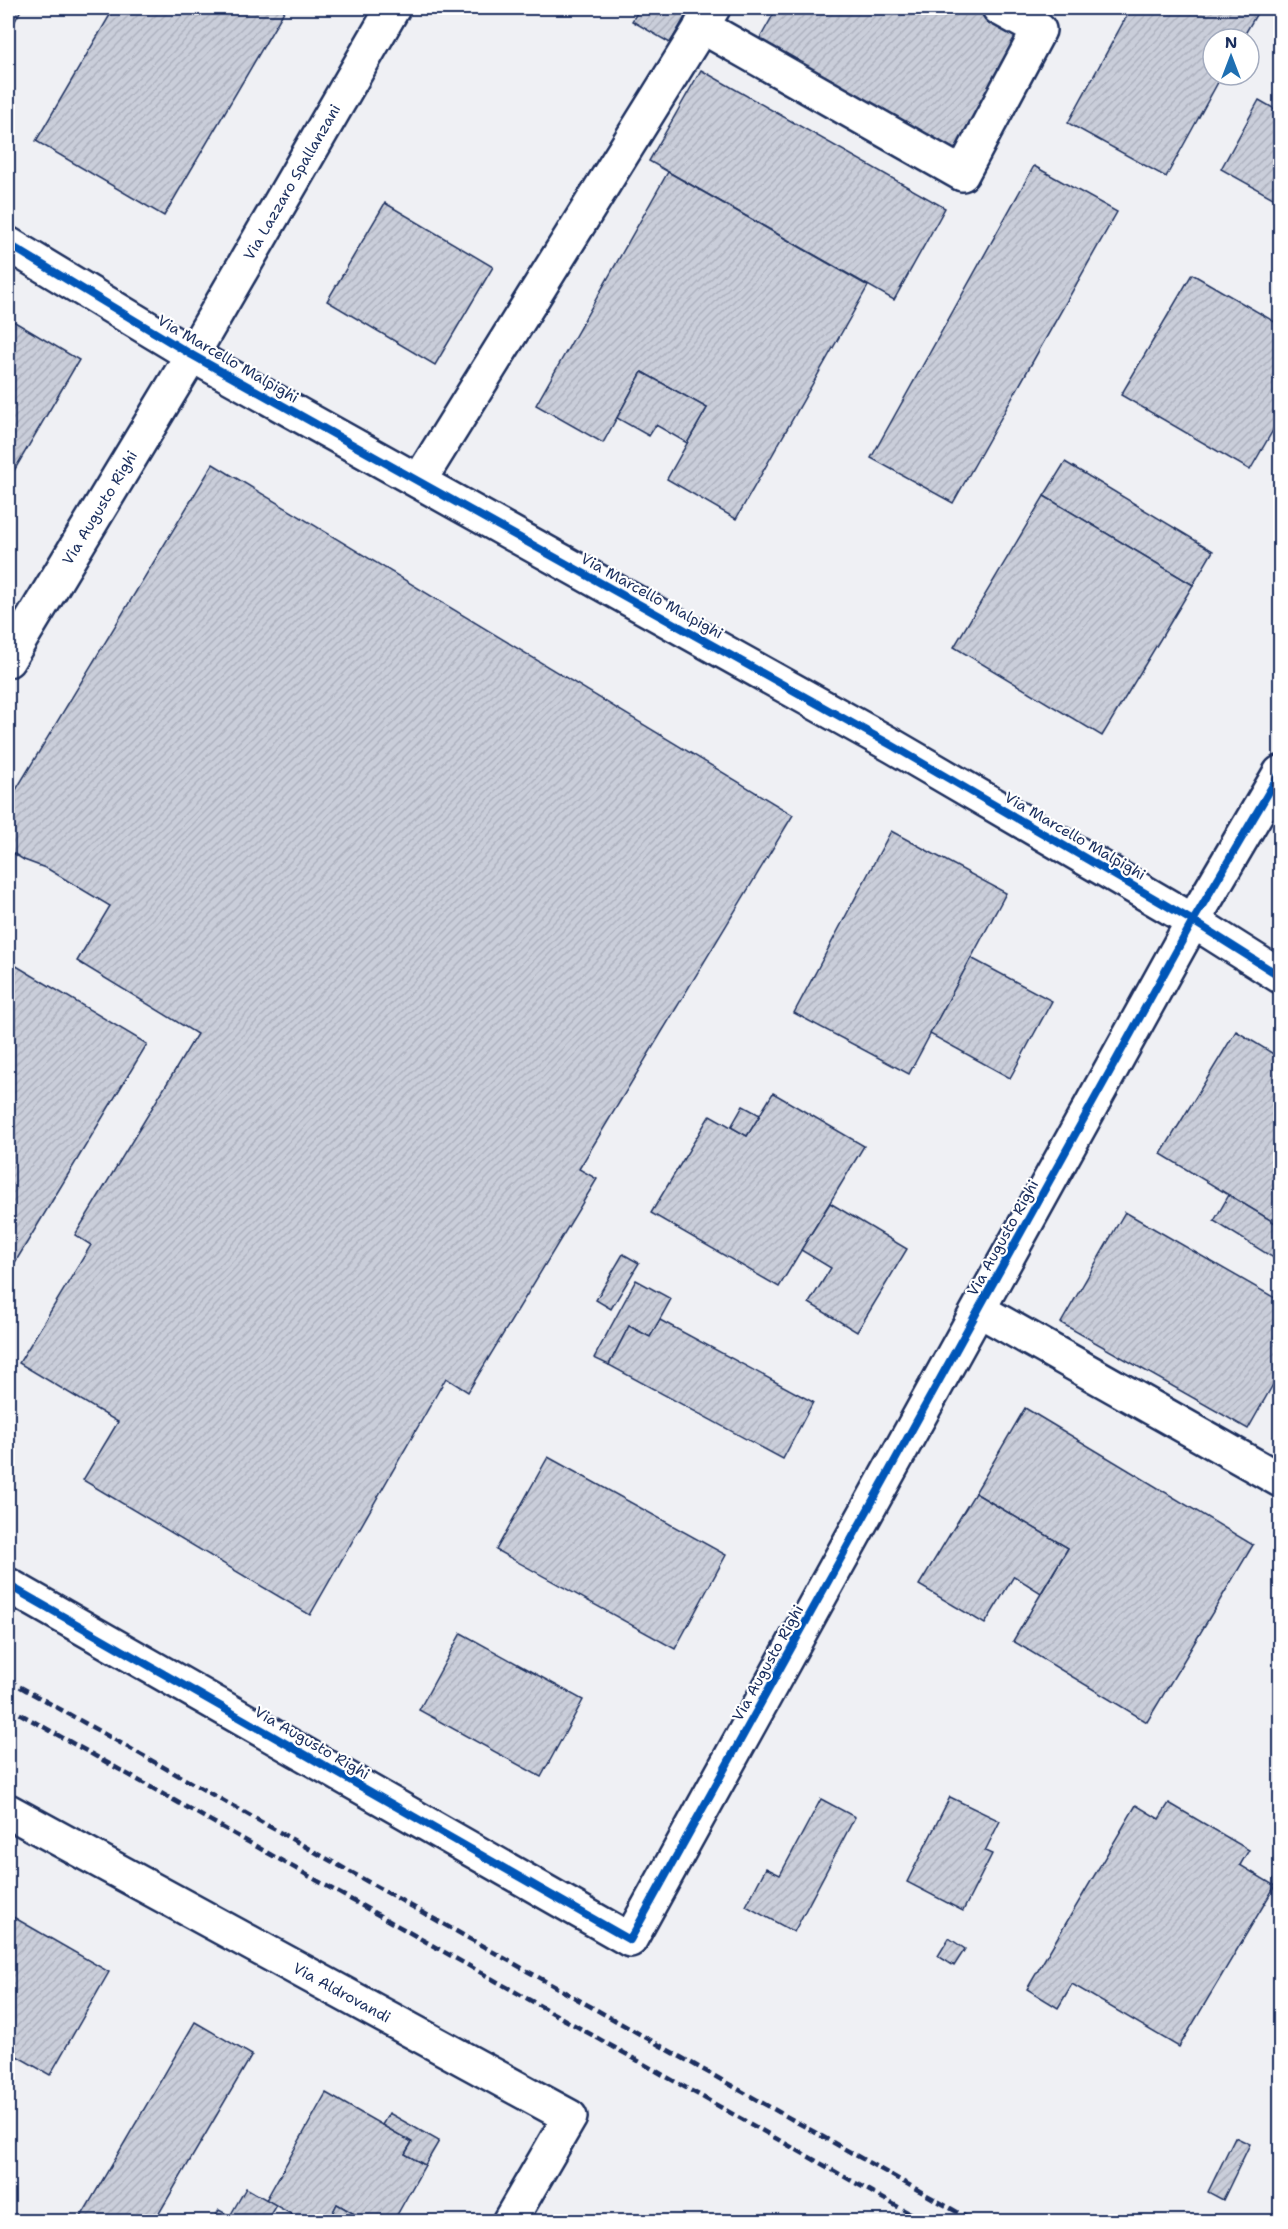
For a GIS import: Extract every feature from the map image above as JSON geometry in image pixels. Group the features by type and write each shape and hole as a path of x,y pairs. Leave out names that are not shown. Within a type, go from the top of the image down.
{"street":[{"name":"Via Lazzaro Spallanzani","path":"192,355 393,8"},
{"path":"419,482 707,17 962,174 1039,30 999,8"},
{"name":"Via Marcello Malpighi","path":"8,244 192,355 893,746 1193,921 1281,976"},
{"name":"Via Augusto Righi","path":"8,660 192,355"},
{"name":"Via Augusto Righi","path":"8,1585 630,1940 1193,921 1281,773"},
{"path":"979,1310 1281,1480"},
{"name":"Via Aldrovandi","path":"8,1811 570,2117 509,2222"}],"shaded area":[{"path":"8,8 1280,8 1280,2221 8,2222"}],"building":[{"path":"8,8 22,8 8,34"},
{"path":"114,8 286,8 164,216 36,141"},
{"path":"640,8 690,8 670,43 632,21"},
{"path":"777,8 980,8 1033,38 964,158 759,40"},
{"path":"1131,8 1260,8 1249,27 1201,27 1201,87 1215,87 1166,177 1068,123"},
{"path":"701,70 945,208 894,300 649,161"},
{"path":"1259,100 1280,112 1280,202 1221,169"},
{"path":"1034,166 1117,212 953,503 871,458"},
{"path":"668,172 868,286 736,519 667,479 707,408 642,372 603,443 536,405"},
{"path":"385,203 493,267 435,365 327,301"},
{"path":"1192,274 1280,325 1280,418 1250,470 1121,395"},
{"path":"8,318 79,360 8,481"},
{"path":"642,372 707,408 687,443 656,425 649,436 617,418"},
{"path":"1065,462 1213,551 1193,585 1044,496"},
{"path":"213,464 793,815 579,1169 597,1179 468,1392 446,1378 310,1615 83,1480 118,1422 19,1363 91,1245 75,1235 197,1034 77,961 110,906 48,869 24,860 8,850 8,803"},
{"path":"1044,496 1193,585 1102,736 954,647"},
{"path":"891,831 1006,893 909,1074 794,1013"},
{"path":"971,958 1052,1001 1010,1078 930,1034"},
{"path":"8,961 147,1044 8,1274"},
{"path":"1236,1031 1280,1058 1280,1226 1161,1154"},
{"path":"773,1093 864,1146 779,1287 651,1213 710,1115 747,1136"},
{"path":"743,1106 760,1115 747,1136 731,1127"},
{"path":"1229,1195 1280,1226 1280,1262 1214,1221"},
{"path":"830,1203 907,1249 857,1332 809,1303 831,1268 801,1250"},
{"path":"1125,1212 1280,1301 1280,1372 1248,1429 1061,1323"},
{"path":"623,1254 639,1263 611,1309 596,1300"},
{"path":"636,1280 671,1299 650,1337 629,1326 609,1365 594,1358"},
{"path":"660,1320 813,1402 783,1459 609,1365 629,1326 650,1337"},
{"path":"1025,1408 1253,1545 1147,1722 1013,1641 1068,1548 975,1493"},
{"path":"548,1457 726,1555 675,1649 496,1550"},
{"path":"975,1493 1068,1548 1041,1593 1014,1576 985,1624 919,1585"},
{"path":"461,1633 583,1700 541,1777 419,1710"},
{"path":"950,1797 1000,1821 985,1851 992,1854 963,1911 907,1882"},
{"path":"821,1799 855,1817 794,1932 746,1906 766,1868 780,1875"},
{"path":"1169,1803 1249,1850 1240,1865 1275,1886 1179,2047 1072,1984 1058,2008 1027,1989 1136,1805 1159,1819"},
{"path":"8,1914 109,1972 50,2075 8,2051"},
{"path":"949,1938 965,1949 954,1966 938,1956"},
{"path":"195,2022 252,2055 154,2222 78,2222"},
{"path":"326,2093 412,2142 405,2154 425,2165 393,2222 368,2222 337,2204 328,2222 305,2222 266,2200"},
{"path":"389,2113 439,2141 425,2165 405,2154 412,2142 382,2125"},
{"path":"1235,2137 1250,2144 1223,2200 1208,2192"},
{"path":"246,2188 276,2205 266,2222 218,2222 214,2219 219,2210 230,2216"},
{"path":"1280,2201 1280,2222 1270,2222"},
{"path":"337,2204 368,2222 328,2222"}],"railway":[{"path":"8,1680 975,2222"},
{"path":"8,1707 925,2222"}],"cycle path":[{"path":"8,244 192,355 893,746 1193,921 1280,976"},
{"path":"8,1585 630,1940 1193,921 1280,773"}]}
